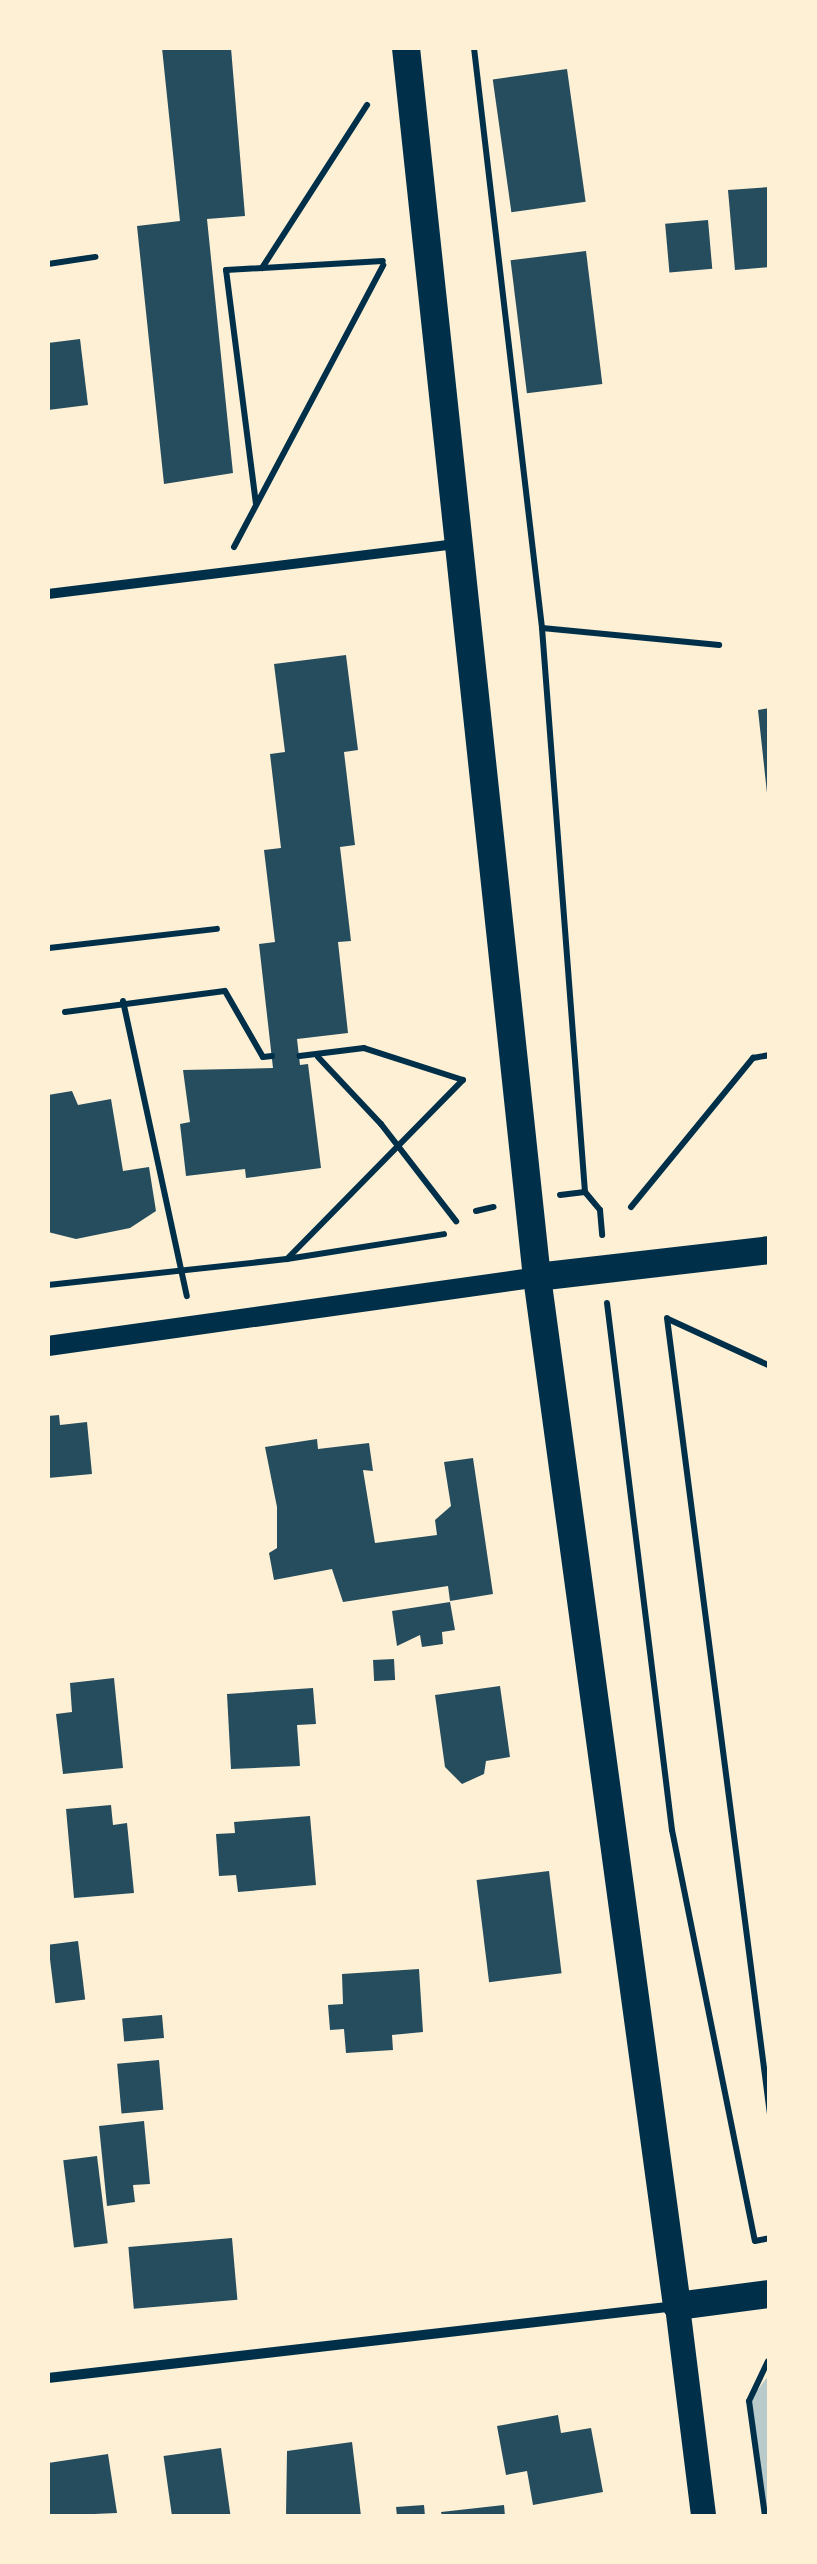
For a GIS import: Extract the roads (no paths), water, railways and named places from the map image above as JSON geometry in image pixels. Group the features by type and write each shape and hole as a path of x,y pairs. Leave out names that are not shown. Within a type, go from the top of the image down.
{"highway":[{"path":"406,48 537,1277 677,2306 770,2294"},
{"path":"537,1277 770,1250"}],"main road":[{"path":"48,1346 537,1277"},
{"path":"677,2306 703,2516"}],"street":[{"path":"48,594 459,544"},
{"path":"48,2378 677,2306"}]}
